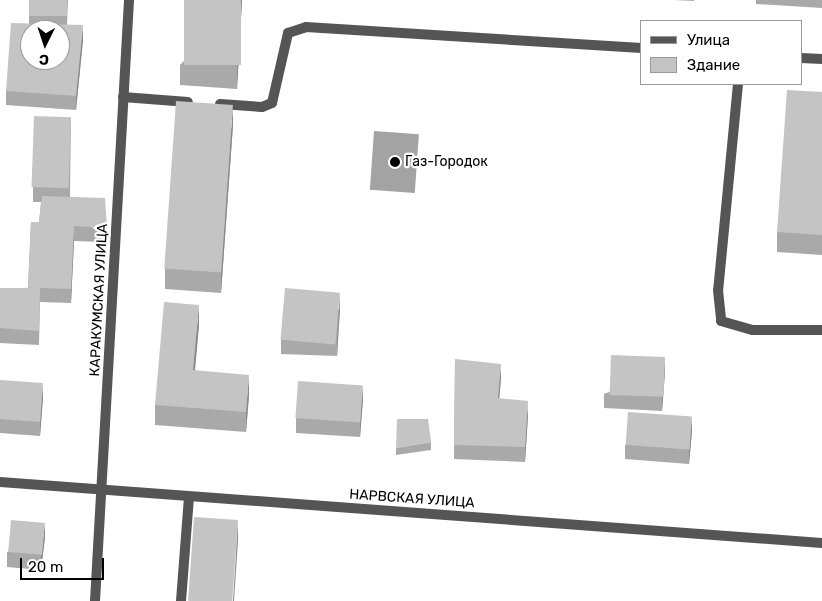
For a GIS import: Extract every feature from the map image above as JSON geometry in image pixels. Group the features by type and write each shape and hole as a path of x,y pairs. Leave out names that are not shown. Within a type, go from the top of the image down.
{"street":[{"name":"КАРАКУМСКАЯ УЛИЦА","path":"95,601 129,0"},
{"path":"124,98 262,107 272,103 288,33 306,27 640,48"},
{"path":"802,58 822,59"},
{"path":"738,85 718,290 721,321 754,330 822,330"},
{"name":"НАРВСКАЯ УЛИЦА","path":"0,482 822,543"},
{"path":"181,601 189,496"}],"shaded area":[{"name":"Газ-Городок","path":"374,131 419,134 415,193 370,190"}],"building":[{"path":"29,0 67,0 67,16 29,16"},
{"path":"184,0 241,0 241,65 184,65"},
{"path":"11,23 20,23 20,70 70,70 70,25 83,25 76,96 6,91"},
{"path":"787,90 822,92 822,235 777,232"},
{"path":"176,101 233,105 221,273 164,269"},
{"path":"34,116 71,117 68,188 32,187"},
{"path":"42,196 105,198 107,228 74,226 71,289 40,288 39,331 0,328 0,288 31,288 28,287 31,222 39,222"},
{"path":"285,288 340,293 335,345 280,340"},
{"path":"164,302 199,305 193,370 249,375 246,412 155,405"},
{"path":"611,355 665,357 664,397 610,395"},
{"path":"455,359 501,364 498,398 528,401 525,447 454,445"},
{"path":"0,380 43,383 40,422 0,419"},
{"path":"298,381 363,386 360,422 295,418"},
{"path":"628,412 692,416 690,449 626,445"},
{"path":"397,419 428,419 431,442 396,448"},
{"path":"194,517 238,520 232,601 188,601"},
{"path":"11,520 45,523 42,555 8,552"}],"place":[{"name":"Газ-Городок","path":"395,162"}]}
